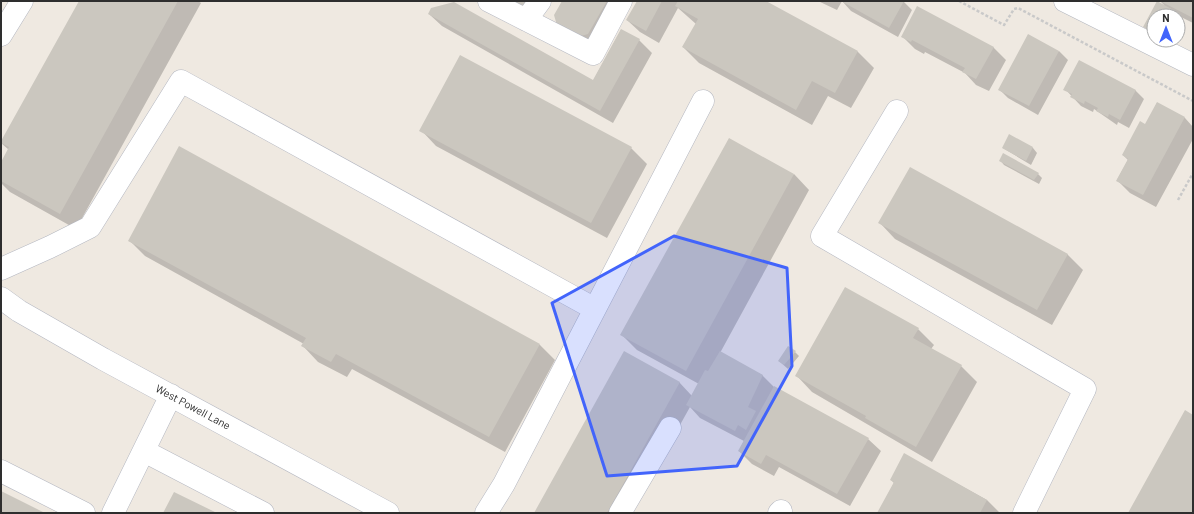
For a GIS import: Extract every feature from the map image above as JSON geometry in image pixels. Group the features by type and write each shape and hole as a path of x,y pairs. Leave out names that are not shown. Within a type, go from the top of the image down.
{"street":[{"path":"1,35 22,1"},
{"path":"489,1 593,54 621,1"},
{"path":"526,20 540,1"},
{"path":"1065,1 1193,65"},
{"path":"1,269 90,227 181,81 595,309"},
{"path":"486,513 504,484 703,100"},
{"path":"897,111 822,236 1085,389 1024,513"},
{"name":"West Powell Lane","path":"1,298 19,311 388,513"},
{"path":"113,513 171,395"},
{"path":"620,513 670,428"},
{"path":"144,451 263,513"},
{"path":"1,471 84,513"}],"path":[{"path":"959,1 1004,25 1014,9 1018,8 1193,100"},
{"path":"1178,200 1193,173"}],"highlighted area":[{"path":"674,236 787,268 792,366 737,466 607,476 552,303"}],"building":[{"path":"79,1 178,1 60,214 1,181 1,162 9,147 1,143 1,141"},
{"path":"505,1 532,1 516,8"},
{"path":"562,1 607,1 588,34 574,38 558,29 554,15"},
{"path":"637,1 662,1 646,31 626,20"},
{"path":"678,1 766,1 858,51 835,93 812,81 796,110 682,47 698,19 675,6"},
{"path":"841,1 904,1 889,28"},
{"path":"1157,1 1170,8 1153,8"},
{"path":"1160,1 1193,1 1193,18 1186,14 1186,8 1174,8"},
{"path":"454,2 593,80 621,29 640,39 600,111 428,14 431,8"},
{"path":"917,6 994,47 976,79 962,72 965,68 912,40 911,42 901,37"},
{"path":"1146,21 1146,28 1143,27"},
{"path":"1028,34 1059,51 1029,106 998,90"},
{"path":"460,55 632,147 591,223 419,131"},
{"path":"1079,60 1136,90 1120,120 1109,114 1108,117 1096,111 1098,108 1085,101 1084,104 1070,97 1072,94 1063,90"},
{"path":"1157,102 1185,117 1143,195 1116,181 1128,159 1122,155 1140,121 1145,124"},
{"path":"1009,134 1033,147 1026,161 1002,148"},
{"path":"729,138 794,174 686,371 620,335"},
{"path":"179,146 540,344 489,437 336,354 331,362 301,346 306,338 128,241"},
{"path":"1003,153 1039,173 1034,180 999,161"},
{"path":"910,167 1068,254 1037,310 878,223"},
{"path":"845,287 919,328 913,338 962,365 916,447 865,418 866,416 795,376"},
{"path":"788,346 796,351 784,365 778,361"},
{"path":"624,351 680,382 607,513 534,513"},
{"path":"720,351 763,375 748,407 756,411 746,430 738,425 735,431 686,405 705,370 708,371"},
{"path":"774,386 869,438 837,494 766,455 761,464 738,451"},
{"path":"1185,410 1193,415 1193,513 1128,513"},
{"path":"904,453 987,500 980,513 877,513 894,482 890,480"},
{"path":"1,491 45,513 1,513"},
{"path":"174,492 217,513 163,513"}]}
